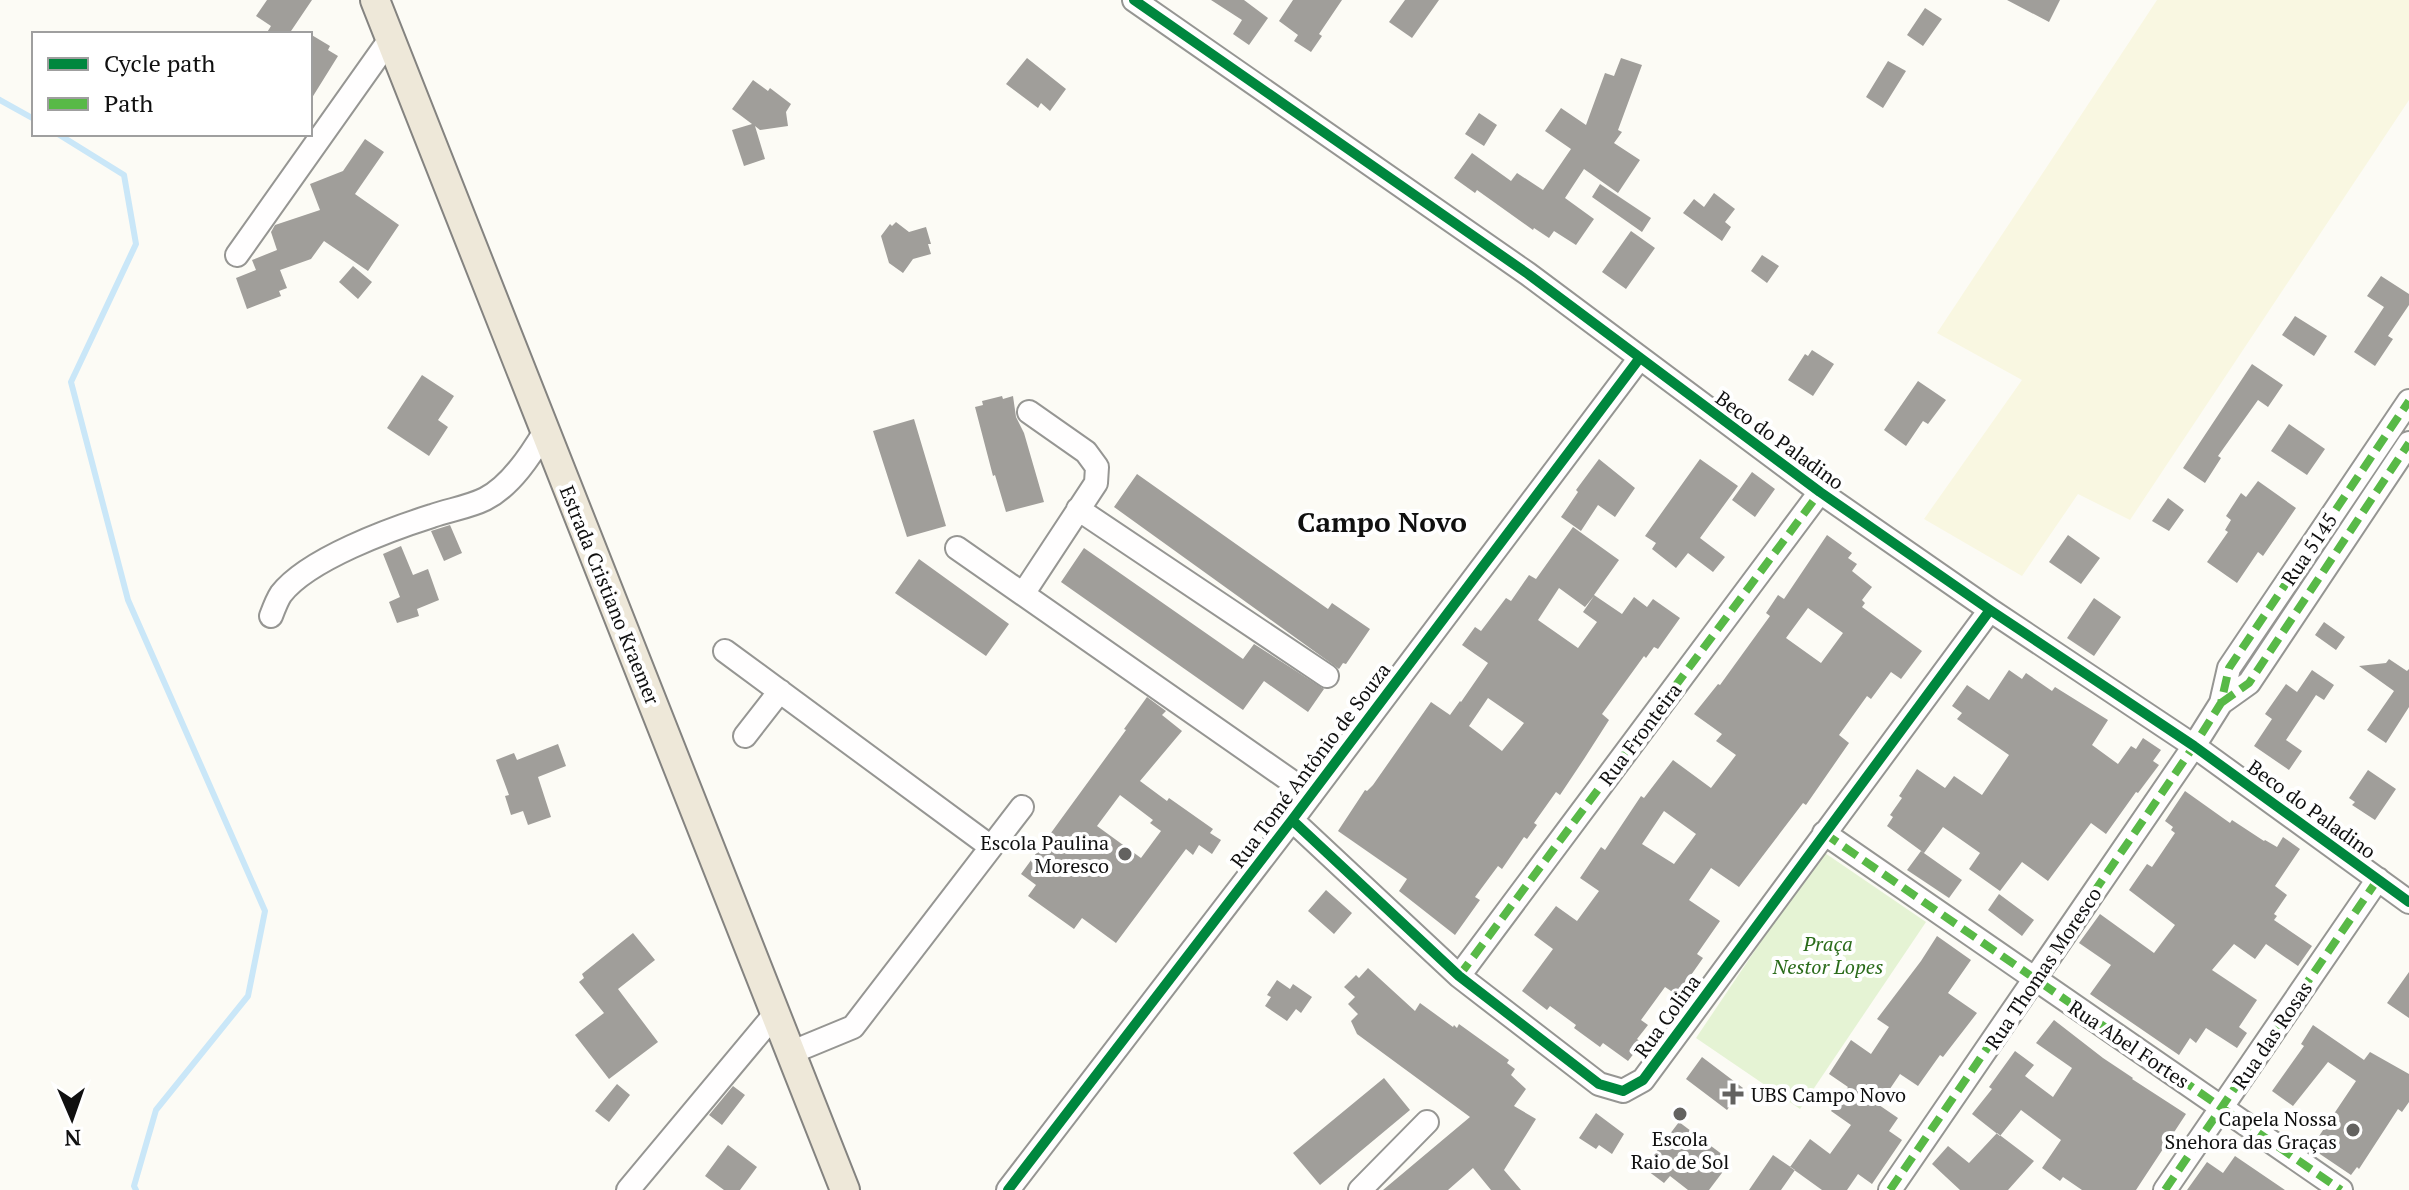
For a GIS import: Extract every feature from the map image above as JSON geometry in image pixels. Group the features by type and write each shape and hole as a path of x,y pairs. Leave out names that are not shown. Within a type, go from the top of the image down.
{"main road":[{"name":"Estrada Cristiano Kraemer","path":"375,0 845,1190"}],"street":[{"name":"Beco do Paladino","path":"1134,0 1528,274 1820,492 2194,746 2409,902"},
{"path":"237,255 390,39"},
{"name":"Rua Tomé Antônio de Souza","path":"1008,1190 1311,795 1639,359"},
{"name":"Rua 5145","path":"2194,746 2221,703 2229,668 2409,401"},
{"path":"1023,594 1096,483 1097,467 1086,452 1029,412"},
{"path":"271,616 280,595 299,576 315,566 379,534 486,499 508,482 545,431"},
{"path":"2378,447 2403,451"},
{"name":"Rua 5145","path":"2221,703 2249,683 2403,451"},
{"name":"Rua Fronteira","path":"1459,976 1820,492"},
{"path":"1078,509 1327,676"},
{"path":"957,548 1311,795"},
{"name":"Rua Colina","path":"1292,820 1459,976 1599,1084 1623,1091 1643,1080 1990,610"},
{"path":"725,651 991,847"},
{"path":"745,736 780,691"},
{"name":"Rua Thomas Moresco","path":"1890,1190 2194,746"},
{"path":"790,1053 853,1027 1022,807"},
{"name":"Rua Abel Fortes","path":"1824,833 2341,1190"},
{"name":"Rua das Rosas","path":"2165,1190 2378,879"},
{"path":"628,1190 775,1014"},
{"path":"1360,1190 1427,1122"}],"shaded area":[{"path":"2157,0 2409,0 2409,100 2130,520 2078,494 2022,576 1924,519 2022,380 1937,333"}],"green space":[{"name":"Praça Nestor Lopes","path":"1822,851 1926,922 1800,1109 1696,1038"}],"building":[{"path":"267,0 312,0 290,32 267,32 271,26 256,16"},
{"path":"1211,0 1244,0 1268,18 1249,45 1233,34 1242,20"},
{"path":"1293,0 1342,0 1311,52 1294,41 1298,35 1279,21"},
{"path":"1405,0 1439,0 1412,38 1389,22"},
{"path":"2007,0 2060,0 2049,22"},
{"path":"1925,8 1942,19 1923,46 1907,35"},
{"path":"312,35 330,46 328,50 338,56 312,98"},
{"path":"1027,58 1066,89 1050,111 1041,103 1038,108 1006,84"},
{"path":"1621,58 1642,65 1618,130 1622,132 1614,143 1640,160 1618,193 1584,169 1565,198 1594,219 1576,245 1554,231 1549,238 1533,230 1477,190 1475,193 1454,178 1472,153 1511,181 1517,173 1543,190 1571,149 1545,131 1561,108 1586,125 1605,73 1614,76"},
{"path":"1888,61 1906,71 1883,108 1866,97"},
{"path":"753,80 791,104 786,112 788,126 760,130 755,126 765,159 744,166 732,130 752,124 732,109"},
{"path":"1479,113 1497,125 1484,146 1465,134"},
{"path":"365,139 384,152 355,194 399,225 368,271 324,241 311,259 280,270 287,288 279,291 281,296 247,309 236,278 256,270 252,260 277,250 271,232 275,225 320,210 310,184 343,171"},
{"path":"1600,184 1651,218 1642,232 1592,197"},
{"path":"1714,193 1735,209 1725,222 1731,227 1722,241 1683,213 1694,199 1704,207"},
{"path":"896,222 909,232 926,227 931,244 928,244 931,254 913,259 903,273 889,263 881,236 890,224 892,226"},
{"path":"1631,231 1655,248 1626,289 1602,272"},
{"path":"1762,255 1779,266 1767,283 1751,271"},
{"path":"353,266 372,282 358,299 339,282"},
{"path":"2381,276 2409,294 2409,305 2388,336 2393,339 2375,366 2354,352 2384,307 2367,296"},
{"path":"2295,316 2327,336 2314,356 2282,335"},
{"path":"1812,350 1834,364 1813,396 1788,380 1805,354 1808,356"},
{"path":"2252,364 2283,385 2268,407 2258,400 2218,456 2221,458 2205,483 2183,468"},
{"path":"422,375 454,396 438,420 448,427 429,456 387,428"},
{"path":"1918,381 1946,400 1928,424 1923,421 1906,446 1884,430"},
{"path":"1002,396 1003,399 1013,396 1016,417 1024,433 1044,502 1006,512 975,407 983,405 982,401"},
{"path":"914,419 946,526 907,537 873,431"},
{"path":"2289,424 2325,449 2307,475 2271,451"},
{"path":"1599,459 1635,488 1615,517 1598,505 1581,531 1561,517"},
{"path":"1700,459 1738,486 1700,538 1725,557 1713,572 1688,553 1676,568 1652,549 1656,543 1645,536"},
{"path":"1752,472 1775,489 1755,517 1732,500"},
{"path":"1137,474 1328,609 1332,603 1370,629 1346,664 1343,663 1339,669 1114,507"},
{"path":"2258,481 2296,508 2263,556 2258,552 2237,583 2207,562 2228,532 2225,530 2231,520 2226,516 2241,493 2246,497"},
{"path":"2168,498 2184,510 2169,531 2152,521"},
{"path":"450,525 462,553 444,561 431,531"},
{"path":"1573,527 1619,560 1594,595 1622,614 1634,597 1647,607 1653,599 1680,618 1658,649 1654,647 1646,658 1644,656 1602,714 1609,720 1584,759 1560,795 1556,792 1534,823 1537,825 1527,839 1524,837 1502,869 1498,866 1475,897 1480,900 1455,935 1399,891 1407,879 1338,831 1431,702 1450,715 1488,663 1462,645 1475,627 1481,631 1506,598 1511,601 1529,575 1536,579","holes":["1559,588 1585,607 1594,596 1583,612 1597,622 1578,648 1538,620","1488,698 1524,723 1502,751 1469,726"]},
{"path":"1827,535 1852,553 1848,558 1857,564 1852,571 1872,587 1862,600 1865,603 1862,607 1922,651 1901,679 1891,672 1871,699 1867,696 1839,735 1849,743 1806,805 1803,803 1739,887 1711,868 1689,900 1720,921 1697,954 1703,958 1677,995 1665,987 1641,1020 1648,1025 1637,1039 1642,1043 1628,1061 1603,1043 1600,1047 1550,1006 1547,1010 1522,991 1553,949 1534,935 1556,906 1577,921 1599,891 1580,878 1601,847 1605,850 1641,796 1644,798 1673,760 1711,788 1736,755 1716,741 1722,734 1694,714 1720,685 1770,616 1766,613 1778,595 1784,599","holes":["1808,608 1843,633 1821,663 1786,638","1664,811 1696,834 1674,864 1642,844"]},
{"path":"2068,535 2100,558 2081,584 2049,562"},
{"path":"401,546 413,575 428,569 439,600 417,609 419,616 397,623 389,602 400,597 383,554"},
{"path":"1084,548 1243,659 1254,644 1324,689 1308,712 1264,681 1243,710 1061,582"},
{"path":"919,559 1009,624 986,656 895,593"},
{"path":"2094,598 2121,617 2094,656 2067,638"},
{"path":"2324,622 2345,637 2336,650 2315,635"},
{"path":"2389,659 2407,671 2409,669 2409,707 2386,743 2367,730 2394,691 2359,666 2386,663"},
{"path":"2009,670 2022,679 2026,673 2052,691 2055,687 2108,720 2092,745 2118,764 2131,746 2136,749 2143,738 2161,750 2153,761 2159,765 2106,834 2091,823 2048,881 2022,862 2000,891 1969,869 1980,853 1943,827 1924,853 1887,826 1893,817 1890,815 1902,798 1899,796 1917,769 1945,788 1954,776 1982,795 2009,755 1957,719 1962,713 1952,706 1967,685 1989,700"},
{"path":"2312,670 2334,685 2324,700 2316,695 2286,740 2302,751 2289,770 2254,746 2272,719 2265,714 2286,684 2297,692"},
{"name":"Escola Paulina Moresco","path":"1147,697 1166,711 1162,715 1182,731 1140,781 1213,829 1210,833 1221,840 1212,854 1199,845 1193,855 1186,849 1116,943 1082,918 1074,929 1028,896 1036,885 1021,874","holes":["1120,795 1153,820 1150,823 1161,831 1141,858 1097,826"]},
{"path":"558,744 566,766 538,777 551,817 528,825 523,811 511,815 505,796 509,795 496,760 514,753 517,760"},
{"path":"2368,770 2396,789 2375,820 2352,805 2355,802 2349,798"},
{"path":"2185,791 2230,823 2232,820 2264,841 2277,847 2283,837 2300,849 2275,886 2287,895 2274,914 2277,916 2274,920 2312,946 2298,966 2266,944 2255,959 2234,944 2212,970 2257,1000 2239,1027 2247,1033 2237,1048 2206,1028 2196,1043 2190,1038 2179,1055 2090,994 2111,965 2079,943 2100,914 2154,953 2175,925 2129,890 2147,864 2152,867 2175,833 2165,821"},
{"path":"1921,851 1962,880 1949,898 1907,870"},
{"path":"1326,890 1352,913 1334,934 1308,911"},
{"path":"1999,894 2034,920 2022,936 1988,910"},
{"path":"633,933 655,960 618,989 658,1042 609,1079 575,1035 604,1013 579,982 584,978 582,974"},
{"path":"1937,936 1971,960 1948,993 1977,1013 1918,1086 1900,1074 1879,1105 1898,1118 1889,1131 1902,1140 1872,1184 1858,1174 1847,1190 1822,1190 1790,1167 1810,1139 1830,1154 1851,1125 1831,1111 1848,1087 1829,1074 1851,1040 1871,1054 1889,1027 1877,1019"},
{"path":"1368,968 1415,1011 1420,1003 1453,1027 1457,1028 1459,1024 1509,1060 1507,1063 1515,1069 1511,1075 1526,1089 1514,1106 1536,1119 1504,1170 1521,1190 1491,1190 1473,1168 1448,1190 1383,1190 1470,1117 1357,1034 1351,1021 1358,1014 1348,1004 1355,997 1344,987"},
{"path":"2409,972 2409,1018 2387,1003"},
{"path":"1277,980 1290,989 1293,984 1312,997 1301,1013 1296,1009 1287,1021 1265,1006 1271,997 1267,995"},
{"path":"2054,1020 2132,1079 2186,1114 2136,1190 2082,1190 2063,1177 2060,1181 2042,1168 2061,1140 2021,1110 2000,1136 1972,1114 1992,1089 1989,1087 2015,1051 2034,1065 2025,1076 2053,1097 2072,1068 2036,1043"},
{"path":"2313,1025 2364,1060 2370,1052 2409,1074 2409,1102 2402,1112 2398,1109 2359,1169 2357,1167 2351,1175 2311,1148 2356,1081 2328,1062 2293,1106 2272,1091 2304,1046 2301,1044"},
{"path":"1702,1057 1743,1088 1727,1110 1686,1079"},
{"path":"1384,1078 1410,1110 1320,1185 1293,1153"},
{"path":"617,1084 630,1095 609,1122 595,1111"},
{"path":"733,1086 745,1095 722,1125 709,1115"},
{"path":"1596,1113 1624,1134 1612,1154 1599,1145 1596,1149 1579,1138"},
{"path":"1679,1122 1731,1161 1709,1190 1688,1190 1670,1176 1664,1183 1644,1168"},
{"path":"1997,1133 2034,1161 2008,1190 1960,1190 1932,1164 1948,1146 1969,1163"},
{"path":"728,1145 757,1167 740,1190 724,1190 705,1176"},
{"path":"1773,1155 1795,1170 1781,1190 1749,1190"},
{"path":"2235,1156 2285,1190 2187,1190 2207,1162 2223,1173"}],"waterway":[{"path":"0,100 32,118"},
{"path":"61,136 124,175 136,244 71,382 128,600 265,911 248,996 156,1110 134,1186 136,1190"}],"marked path":[{"path":"1890,1190 2194,746 2221,703 2229,668 2409,401"},
{"path":"2221,703 2249,683 2409,443"},
{"path":"1459,976 1820,492"},
{"path":"1824,833 2341,1190"},
{"path":"2165,1190 2378,879"}],"cycle path":[{"path":"1134,0 1528,274 1820,492 2194,746 2409,902"},
{"path":"1008,1190 1292,820 1639,359"},
{"path":"1292,820 1459,976 1599,1084 1623,1091 1643,1080 1990,610"}],"place":[{"name":"Escola Paulina Moresco","path":"1125,854"},
{"name":"UBS Campo Novo","path":"1733,1094"},
{"name":"Escola Raio de Sol","path":"1680,1114"},
{"name":"Capela Nossa Snehora das Graças","path":"2353,1130"}],"district":[{"name":"Campo Novo","path":"1382,521"}]}
